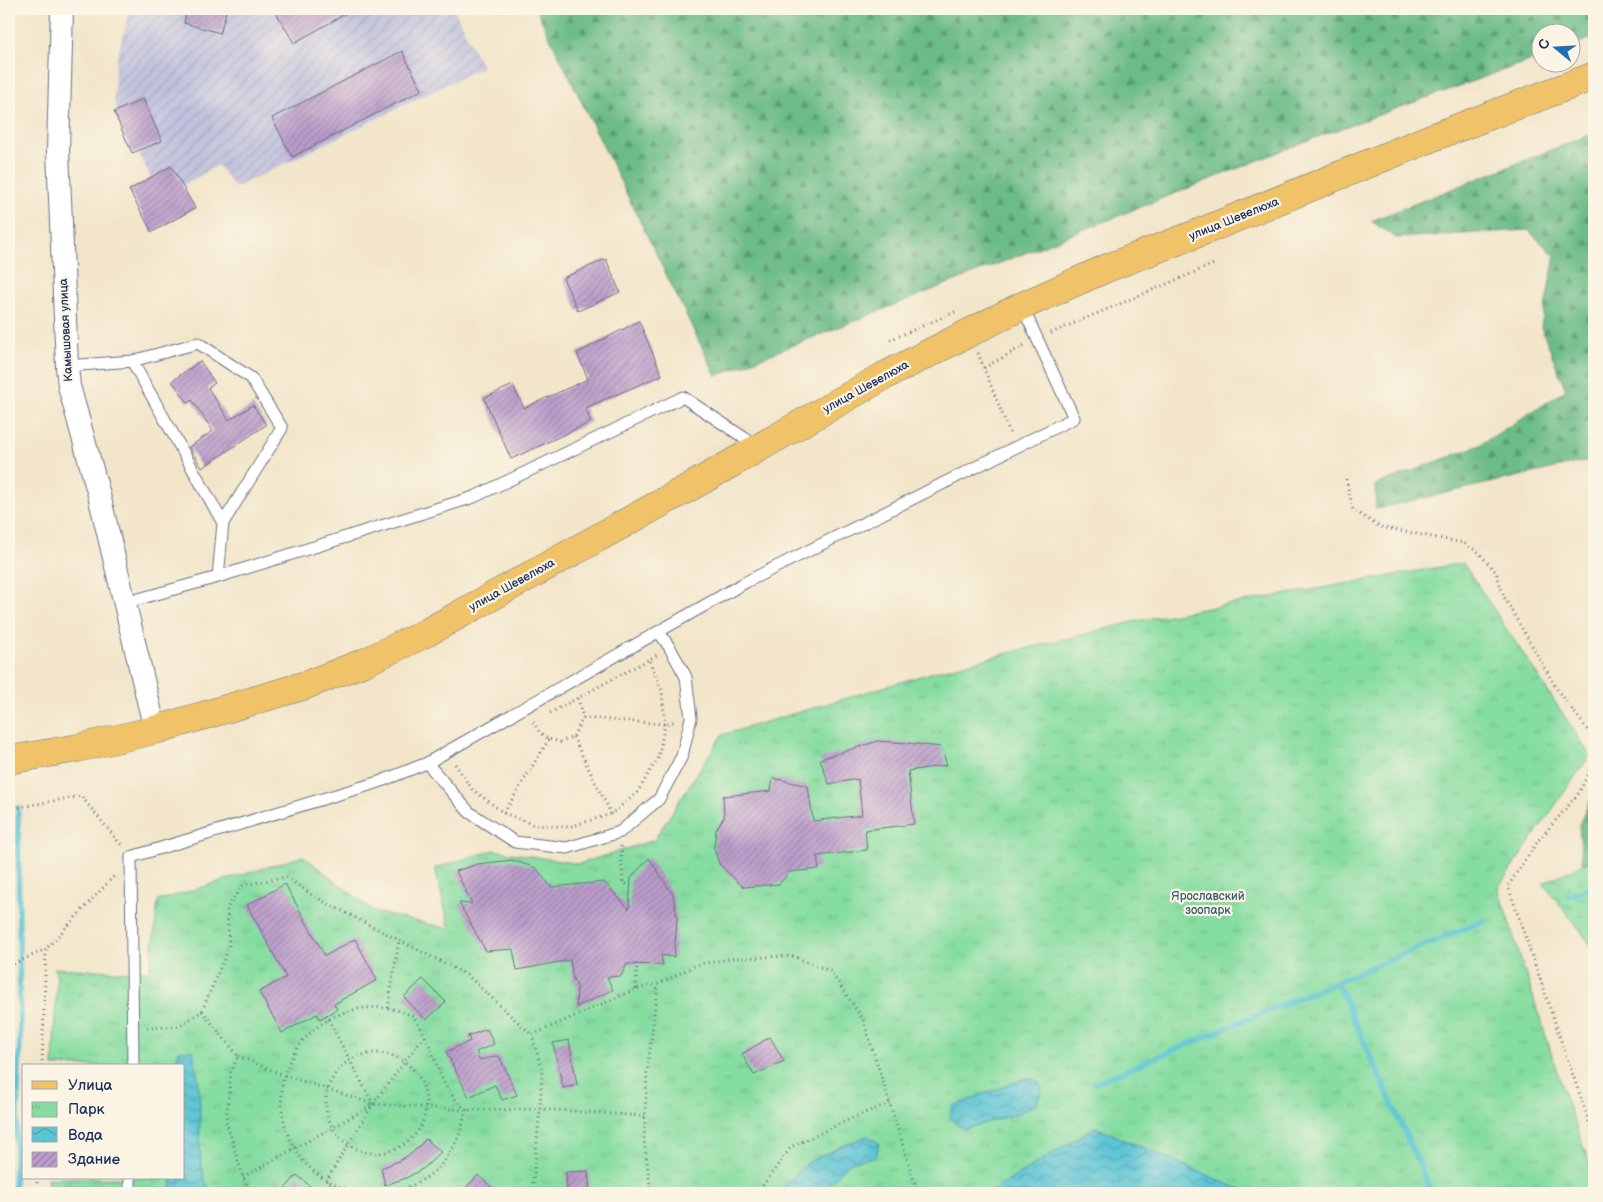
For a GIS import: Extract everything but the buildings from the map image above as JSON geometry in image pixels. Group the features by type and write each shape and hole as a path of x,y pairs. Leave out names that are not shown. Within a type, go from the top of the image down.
{"main road":[{"name":"улица Шевелюха","path":"9,760 78,748 155,730 306,685 365,662 426,633 699,482 884,376 1022,306 1107,268 1201,232 1430,138 1594,76"}],"street":[{"name":"Камышовая улица","path":"62,9 58,151 69,386 99,495 155,730"}],"lane":[{"path":"133,1064 131,857 379,782 427,763 746,582 1074,418 1022,306"},
{"path":"67,366 132,361 198,343 251,378 282,428 223,523 218,577"},
{"path":"132,361 223,523"},
{"path":"124,603 218,577 474,497 683,397 758,447"},
{"path":"427,763 469,812 514,842 566,848 620,832 659,799 682,756 691,718 686,677 659,632"},
{"path":"130,1180 130,1193"}],"path":[{"path":"984,368 1037,339 1214,264"},
{"path":"1346,479 1353,510 1380,527 1464,543 1478,552 1496,572 1504,597 1558,691 1594,738"},
{"path":"455,764 472,789 504,813 534,825 569,827 611,814 638,793 658,758 665,724 662,690 649,659"},
{"path":"533,722 540,733 549,739 560,742 573,737 583,718 578,698"},
{"path":"583,718 665,724 691,718"},
{"path":"573,737 620,832 624,883 630,886"},
{"path":"494,829 549,739"},
{"path":"1594,762 1579,793 1538,841 1508,886 1594,1136"},
{"path":"9,809 81,796 131,857 46,949 9,966"},
{"path":"134,1028 179,1026 202,1011 230,948 226,908 244,885 286,877 316,897 466,975 532,1035 542,1070 532,1193"},
{"path":"388,1008 399,940"},
{"path":"42,1064 46,949"},
{"path":"532,1035 636,989 658,984 699,964 735,958 792,956 830,971 864,1019 918,1193"},
{"path":"636,989 638,964"},
{"path":"650,1193 644,1140 647,1073 658,984"},
{"path":"364,1193 343,1189 326,1181 306,1165 295,1150 284,1124 281,1098 284,1075 295,1050 310,1032 327,1017 358,1008 388,1008 413,1016 425,1036 439,1076 453,1099 466,1110"},
{"path":"202,1011 238,1056 284,1075 374,1104 466,1110 540,1109 645,1116"},
{"path":"327,1017 374,1104"},
{"path":"326,1181 374,1104 425,1036"},
{"path":"364,1054 392,1055 405,1062 417,1074 424,1089 426,1108 424,1120 416,1134 406,1144 392,1152 377,1154 362,1152 348,1146 337,1137 326,1114 327,1090 332,1078 350,1060 364,1054"},
{"path":"238,1056 231,1072 226,1121 251,1193"},
{"path":"756,1193 791,1147 854,1117 890,1103"},
{"path":"244,1177 374,1104"},
{"path":"374,1193 387,1193 408,1188 426,1178 442,1164 455,1147 463,1128 466,1110"},
{"path":"37,1180 37,1193"}],"shaded area":[{"path":"130,9 454,9 482,67 235,188 218,165 161,198 114,103 115,66"}],"green space":[{"path":"536,9 1594,9 1594,37 1580,42 1580,22 1530,22 1530,61 1309,140 716,376"},
{"path":"1594,133 1594,459 1376,509 1375,485 1478,446 1566,390 1541,327 1555,256 1528,230 1396,238 1371,221"},
{"name":"Ярославский зоопарк","path":"1463,563 1590,755 1498,888 1566,1099 1594,1176 1594,1193 47,1193 48,1180 185,1180 185,1064 53,1064 57,976 54,968 132,972 150,971 158,901 303,856 375,912 450,929 435,868 494,850 579,864 654,840 722,735 941,670 1141,620"},
{"path":"1594,791 1594,859 1582,863 1579,825"},
{"path":"1594,859 1594,949 1543,883"}],"water":[{"path":"193,1050 200,1101 201,1158 206,1183 212,1193 171,1193 172,1180 185,1180 185,1064 176,1064 179,1051"},
{"path":"1026,1078 1038,1081 1042,1089 1037,1104 1016,1114 964,1129 950,1117 953,1106"},
{"path":"1095,1127 1244,1191 1246,1193 989,1193"},
{"path":"868,1136 879,1143 876,1157 850,1162 821,1193 778,1193 807,1163"}],"waterway":[{"path":"14,1193 20,1041 18,808"},
{"path":"1568,896 1594,887"},
{"path":"1095,1083 1485,920"},
{"path":"1337,982 1432,1193"}]}
